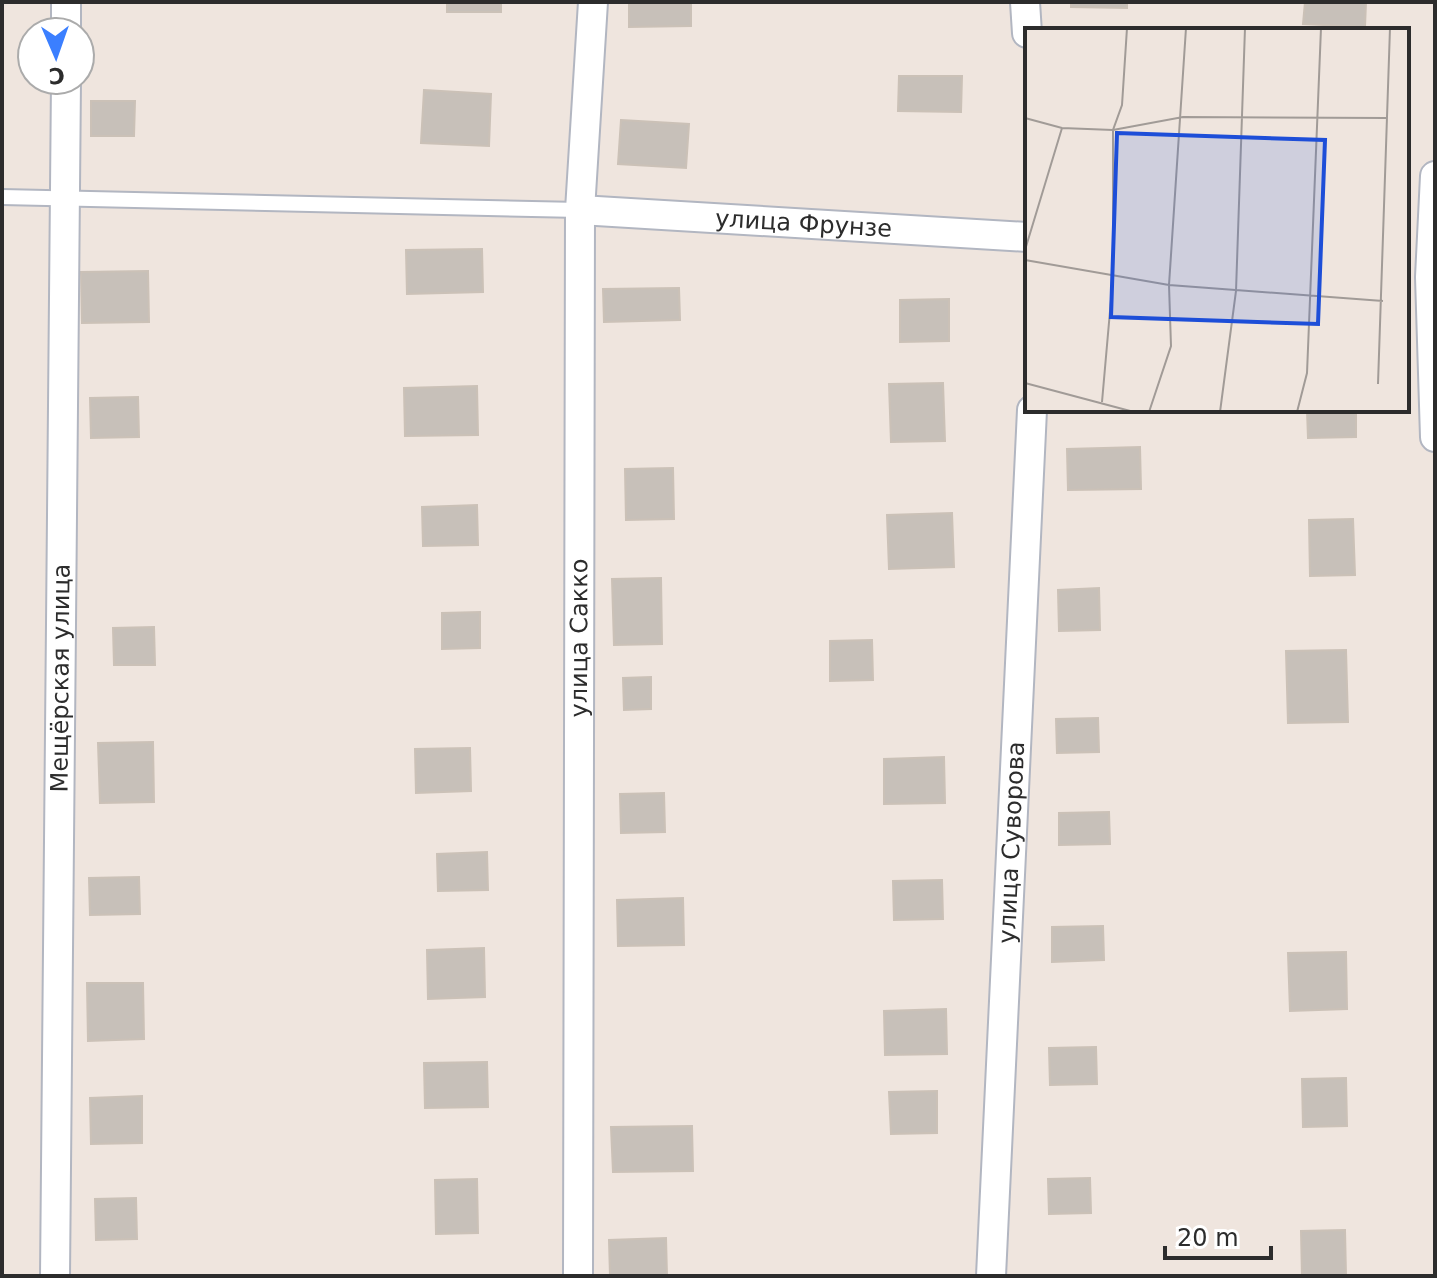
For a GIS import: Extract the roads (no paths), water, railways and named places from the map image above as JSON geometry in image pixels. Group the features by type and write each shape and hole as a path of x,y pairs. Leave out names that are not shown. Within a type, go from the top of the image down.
{"street":[{"name":"улица Сакко","path":"578,1276 580,210 593,2"},
{"path":"1025,2 1027,28"},
{"name":"Мещёрская улица","path":"55,1276 66,96"},
{"path":"1435,176 1424,276 1435,437"},
{"name":"улица Фрунзе","path":"580,210 1025,237"},
{"name":"улица Суворова","path":"991,1276 1032,412"}],"lane":[{"path":"2,197 580,210"}]}
